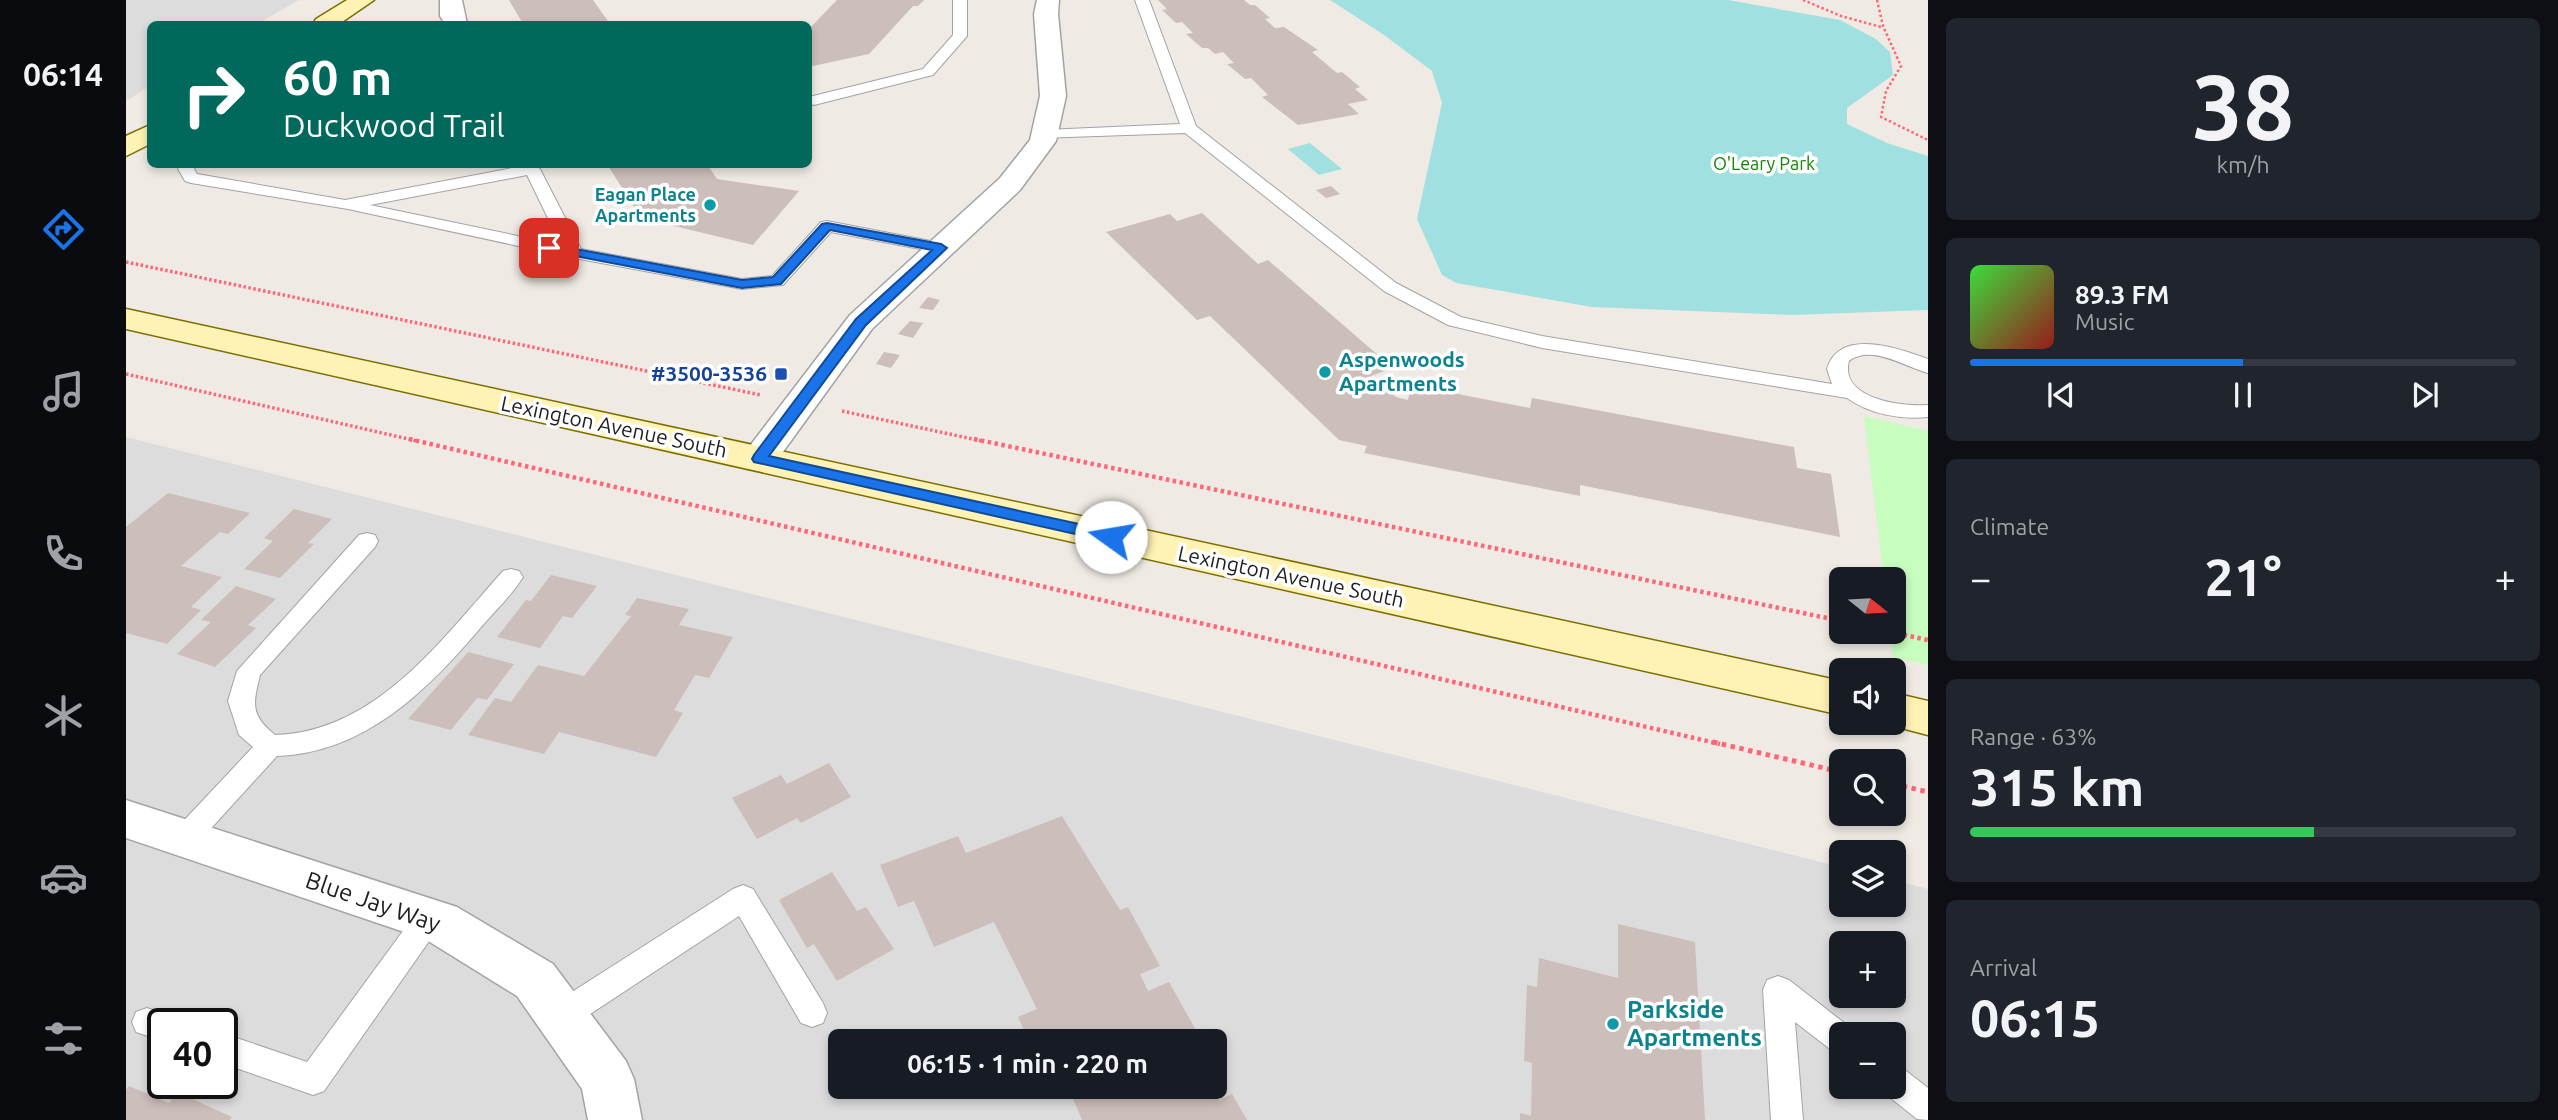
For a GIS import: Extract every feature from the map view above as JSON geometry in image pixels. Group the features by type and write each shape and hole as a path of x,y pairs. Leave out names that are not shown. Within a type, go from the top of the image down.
{"street":[{"path":"329,21 363,0"},
{"path":"452,0 454,21"},
{"path":"759,459 861,322 1010,184 1043,141 1053,96 1046,14 1048,0"},
{"path":"126,148 147,135"},
{"name":"Lexington Avenue South","path":"126,319 1829,695"},
{"path":"1906,713 1928,718"},
{"name":"Blue Jay Way","path":"126,819 440,922 535,980 607,1079 615,1120"}],"lane":[{"path":"814,100 928,72 960,36 960,0"},
{"path":"1142,0 1189,128 1391,287 1455,321 1542,342 1853,393 1885,408 1903,412 1928,411"},
{"path":"1045,135 1189,128"},
{"path":"187,168 191,178 345,205 574,253 742,284 777,281 827,226 941,248"},
{"path":"345,205 533,169 574,253"},
{"path":"1853,393 1841,382 1836,371 1838,362 1845,355 1857,351 1891,352 1928,368"},
{"path":"270,746 248,728 241,701 249,671 367,541"},
{"path":"185,838 270,746 312,743 359,724 420,677 511,577"},
{"path":"561,1016 743,898 812,1013"},
{"path":"238,1054 313,1080 429,918"},
{"path":"1787,1120 1778,990 1829,1030"},
{"path":"1906,1091 1928,1108"}],"path":[{"path":"1803,0 1841,16 1883,27"},
{"path":"1877,0 1878,19 1895,47 1901,66 1886,91 1881,117 1928,140"},
{"path":"126,262 1829,618"},
{"path":"126,374 917,555 1829,769"},
{"path":"1906,635 1928,640"},
{"path":"1906,788 1928,793"}],"shaded area":[{"path":"126,0 299,0 262,21 147,21 147,88 126,101"},
{"path":"126,437 1829,864 1829,917 1906,917 1906,883 1928,889 1928,1120 126,1120"}],"green space":[{"path":"1864,416 1928,431 1928,665 1893,657 1891,644 1906,644 1906,567 1883,567"}],"water":[{"name":"O'Leary Park","path":"1330,0 1728,0 1840,20 1876,39 1890,52 1893,75 1847,108 1847,124 1887,143 1928,156 1928,310 1793,315 1592,307 1456,283 1442,275 1417,219 1442,103 1432,71 1384,35"},
{"path":"1310,143 1342,169 1319,175 1288,149"}],"building":[{"path":"509,0 593,0 608,21 521,21"},
{"path":"837,0 924,0 918,6 913,6 869,54 812,66 812,26"},
{"path":"1158,0 1244,0 1255,5 1270,18 1265,19 1275,28 1284,27 1318,50 1312,52 1337,73 1342,72 1360,87 1355,89 1368,100 1348,104 1359,114 1298,125 1262,97 1268,95 1251,78 1245,79 1227,64 1234,63 1223,52 1215,54 1208,48 1202,48 1186,34 1193,33 1182,22 1176,23 1162,10 1167,9"},
{"name":"Eagan Place Apartments","path":"610,168 710,168 717,179 799,191 753,245 641,218"},
{"path":"1331,186 1340,194 1326,198 1316,190"},
{"name":"Aspenwoods Apartments","path":"1202,213 1258,264 1268,260 1393,368 1371,376 1396,397 1408,400 1411,385 1530,408 1532,398 1794,447 1797,468 1831,474 1840,537 1580,485 1580,496 1364,453 1367,446 1339,440 1210,316 1197,320 1106,232 1170,214 1177,221"},
{"path":"928,297 940,300 933,310 919,308"},
{"path":"910,321 923,323 913,338 898,334"},
{"path":"884,352 900,355 891,368 876,364"},
{"path":"168,493 250,513 228,534 220,532 181,566 222,577 191,607 201,610 167,644 126,633 126,527"},
{"path":"294,509 332,519 308,543 314,544 280,578 244,569 273,541 264,538"},
{"path":"551,575 597,586 572,618 563,616 540,648 497,637 526,600 531,601"},
{"path":"236,586 276,599 248,625 256,628 215,667 177,654 211,622 201,620"},
{"path":"637,598 689,609 679,625 733,637 709,678 695,675 674,710 683,713 656,757 559,732 544,754 468,735 495,698 511,702 538,665 584,676 631,616 625,615"},
{"path":"468,652 514,664 487,700 477,698 451,730 408,719"},
{"path":"829,763 851,797 801,823 797,818 757,839 732,798 781,775 787,784"},
{"path":"1062,816 1120,910 1128,907 1160,966 1140,974 1148,991 1169,982 1195,1029 1024,1029 1018,1017 1037,1009 994,922 934,947 914,901 898,907 880,865 958,836 966,853"},
{"path":"832,872 857,911 866,907 894,949 837,981 814,944 807,948 779,900"},
{"name":"Parkside Apartments","path":"1618,924 1695,942 1705,1120 1520,1120 1520,1113 1531,1116 1532,1063 1524,1061 1527,985 1537,987 1539,958 1618,978"},
{"path":"129,1086 147,1094 147,1099 160,1099 169,1103 172,1099 192,1099 232,1117 230,1120 126,1120 126,1090"},
{"path":"1232,1094 1247,1120 1082,1120 1073,1099 1219,1100 1227,1099"}],"place":[{"name":"Eagan Place Apartments","path":"710,205"},
{"name":"Aspenwoods Apartments","path":"1325,372"},
{"name":"#3500-3536","path":"781,374"},
{"name":"Parkside Apartments","path":"1613,1024"}],"route":[{"path":"549,248 742,284 777,281 827,226 941,248 861,322 759,459 1111,537"}]}
